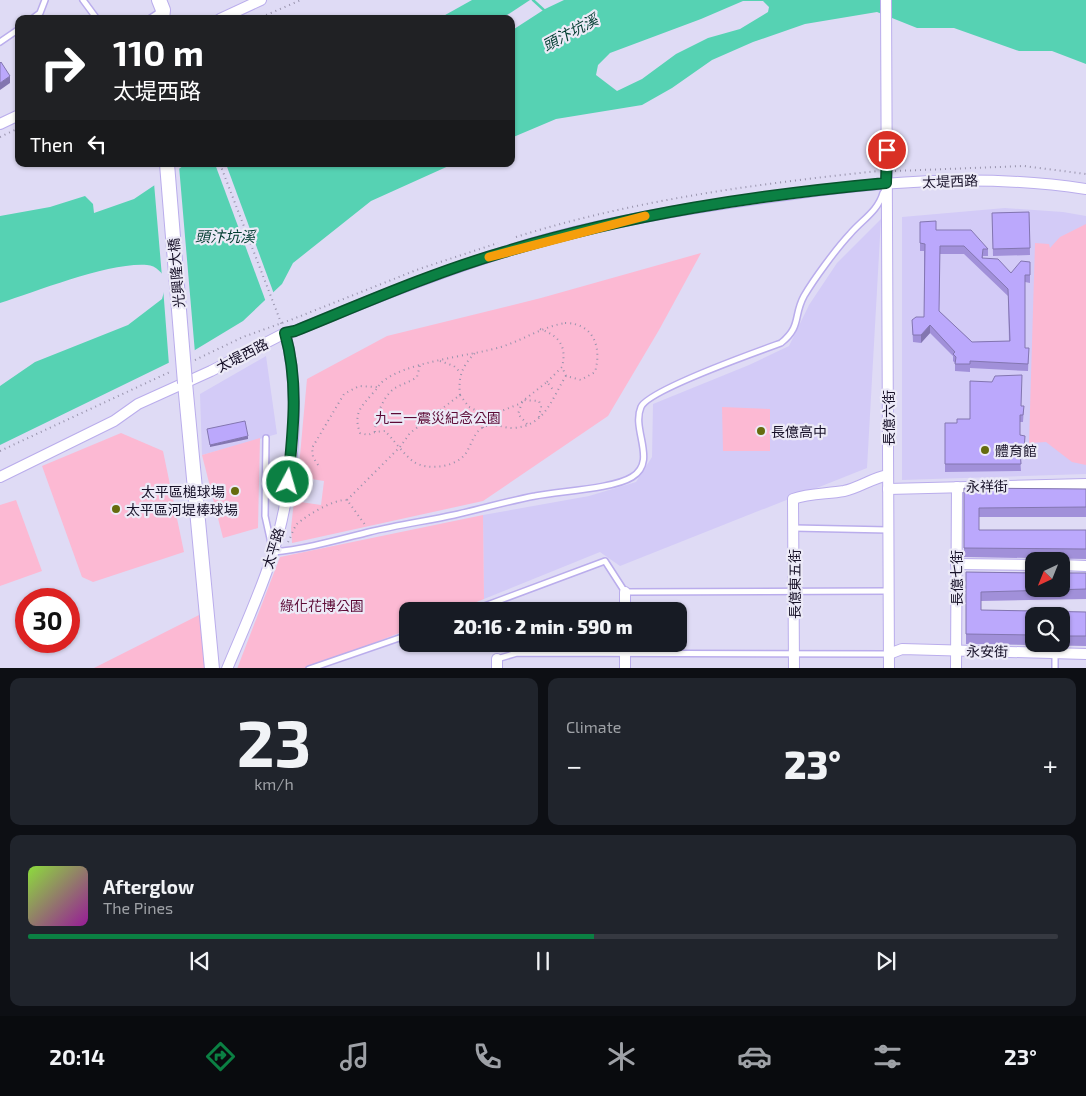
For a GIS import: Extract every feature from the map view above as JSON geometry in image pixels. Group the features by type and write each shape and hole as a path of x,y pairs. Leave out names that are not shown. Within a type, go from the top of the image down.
{"street":[{"path":"229,15 261,0"},
{"name":"長億六街","path":"886,0 889,668"},
{"path":"0,124 15,117"},
{"name":"光興隆大橋","path":"167,167 185,383"},
{"name":"太堤西路","path":"0,476 114,421 138,404 185,383 285,333 295,331 397,289 502,252 620,222 717,203 886,183 1009,180 1086,189"},
{"name":"太平路","path":"227,668 278,552 295,417 294,377 285,333"},
{"path":"185,383 212,668"},
{"name":"長億東五街","path":"794,668 793,499 811,494 846,490 875,477 888,475"},
{"name":"永祥街","path":"888,489 1086,484"},
{"name":"長億七街","path":"956,668 957,487"},
{"path":"956,564 1025,565"},
{"path":"1070,565 1086,566"},
{"path":"625,592 625,602"},
{"name":"永安街","path":"888,654 902,650 1086,654"},
{"path":"625,652 625,668"}],"lane":[{"path":"37,15 46,0"},
{"path":"83,0 94,15"},
{"path":"0,42 15,31"},
{"path":"266,438 265,516 278,552 310,547 535,496 594,487 632,478 642,466 644,458 639,420 640,408 645,402 684,382 781,342 790,335 794,329 804,296 849,235 880,204 886,183"},
{"path":"794,528 889,530"},
{"path":"495,602 605,561 625,592 889,591"},
{"path":"309,668 399,638"},
{"path":"687,650 794,654 888,654"},
{"path":"497,664 517,653 539,652"},
{"path":"1055,653 1055,668"}],"path":[{"path":"266,15 301,0"},
{"path":"0,136 15,130"},
{"path":"887,170 1024,166 1086,174"},
{"path":"221,167 285,333"},
{"path":"194,361 243,337 293,320"},
{"path":"573,323 589,331 596,342 599,358 595,372 581,380 566,376 555,392 551,406 538,418 513,428 495,426 483,428 474,438 465,455 455,463 443,466 414,462 385,431 368,435 360,433 357,423 363,402 373,394 381,383 392,376 420,365 502,346 550,325 573,323"},
{"path":"475,353 461,373 459,380 460,395 469,407 480,412 494,414 523,400 547,382 562,367 565,353 561,343 551,334 540,329"},
{"path":"439,360 454,366 461,373"},
{"path":"375,432 375,421 385,400 396,387 417,377 420,365"},
{"path":"562,367 566,376"},
{"path":"0,451 177,369"},
{"path":"547,382 555,392"},
{"path":"318,466 313,458 312,448 344,394 359,386 378,387"},
{"path":"347,500 400,446 410,433 460,395"},
{"path":"523,400 539,402 541,407 538,418"},
{"path":"523,400 518,414 527,424"},
{"path":"480,412 483,428"},
{"path":"494,414 495,426"},
{"path":"278,552 297,524 328,503 338,499 347,500 371,532"}],"shaded area":[{"path":"1005,208 1063,212 1086,216 1086,474 902,480 902,217"},
{"name":"長億高中","path":"881,219 867,468 620,566 600,552 484,599 483,515 589,496 636,482 652,457 653,404 749,365 789,346 809,305 837,263"},
{"path":"266,356 277,434 202,455 200,394"}],"green space":[{"path":"1086,224 1086,465 1072,462 1046,442 1029,443 1035,243 1049,244 1050,248 1060,237"},
{"name":"九二一震災紀念公園","path":"701,253 659,330 608,416 483,501 292,543 291,528 294,501 321,505 324,481 298,477 307,379 387,336 541,298"},
{"path":"722,407 770,409 770,451 723,451"},
{"name":"太平區河堤棒球場","path":"121,433 163,451 184,552 93,582 82,577 42,466"},
{"name":"太平區槌球場","path":"260,438 258,528 223,538 202,455"},
{"path":"16,500 42,571 0,586 0,505"},
{"name":"綠化花博公園","path":"483,515 484,599 476,602 399,602 399,633 310,668 237,668 280,557"},
{"path":"201,614 208,668 94,668"}],"water":[{"name":"頭汴坑溪","path":"472,0 530,0 507,15 445,15"},
{"name":"頭汴坑溪","path":"564,0 1086,0 1086,64 1052,51 1019,51 954,28 917,28 877,12 805,24 753,42 712,60 672,88 642,105 556,119 515,136 515,28 545,9","holes":["743,1 763,1 769,7 768,12 740,29 708,38 676,54 642,79 617,91 596,75 598,65 610,53"]},
{"name":"頭汴坑溪","path":"182,167 446,167 371,201 293,263 282,284 243,321 195,350 0,445 0,386 35,362 128,325 162,299 167,281 156,268 147,265 132,265 74,278 0,303 0,216 50,207 85,196 93,204 94,213 134,199"}],"pier":[{"path":"179,167 195,353 169,365 164,282 154,183"},
{"path":"216,167 227,167 274,294 266,302"}],"building":[{"path":"0,63 10,76 0,83"},
{"path":"1029,212 1030,248 993,249 992,213"},
{"path":"936,221 936,230 971,230 988,249 983,249 982,258 998,259 1011,273 1021,261 1030,262 1030,275 1025,275 1025,348 1029,348 1028,364 970,361 970,364 955,364 956,357 953,354 955,352 930,325 921,335 913,335 912,320 916,317 924,317 925,244 920,243 920,222","holes":["940,246 964,246 1008,289 1010,341 972,342 939,311"]},
{"path":"1022,375 1021,406 1024,406 1023,415 1020,415 1020,435 1025,436 1024,450 1020,450 1021,464 945,464 945,423 957,423 957,419 970,419 970,381 992,382 995,376"},
{"path":"245,421 248,436 210,445 207,429"},
{"path":"964,488 1086,489 1086,507 979,508 979,530 1086,530 1086,549 964,548"},
{"path":"966,572 1025,573 1025,591 981,592 981,610 1025,611 1025,635 966,634"},
{"path":"1070,573 1086,573 1086,589 1070,589"},
{"path":"1070,612 1086,612 1086,636 1070,636"}],"waterway":[{"path":"533,0 545,11"}],"slow traffic":[{"path":"489,257 502,252 645,216"}],"place":[{"name":"長億高中","path":"761,431"},
{"name":"體育館","path":"985,450"},
{"name":"太平區槌球場","path":"235,491"},
{"name":"太平區河堤棒球場","path":"116,509"}],"route":[{"path":"288,482 295,417 295,393 290,351 285,333 295,331 397,289 502,252 620,222 658,213 717,203 886,183 887,150"}]}
